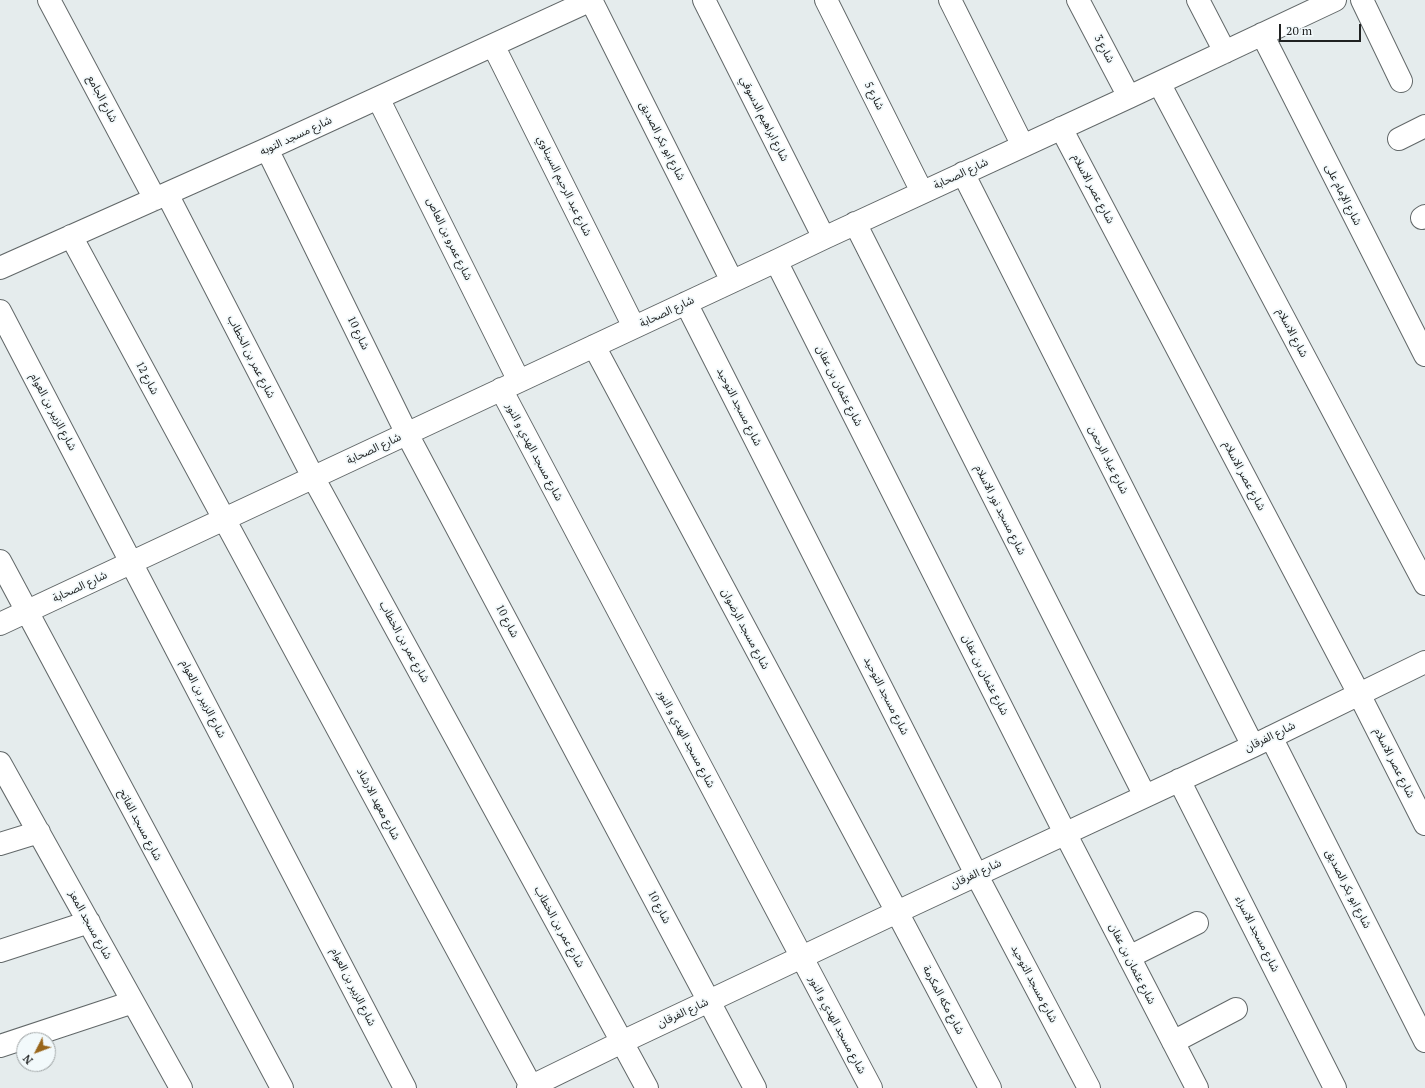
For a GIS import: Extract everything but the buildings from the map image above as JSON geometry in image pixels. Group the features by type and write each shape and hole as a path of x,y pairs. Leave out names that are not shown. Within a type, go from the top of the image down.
{"street":[{"name":"شارع الجامع","path":"49,0 161,196"},
{"name":"شارع مسجد التوبه","path":"0,268 267,149 591,0"},
{"name":"شارع ابو بكر الصديق","path":"591,0 732,281"},
{"name":"شارع ابراهيم الدسوقي","path":"704,0 824,238"},
{"name":"شارع 5","path":"826,0 922,192"},
{"path":"950,0 1023,146"},
{"name":"شارع 3","path":"1078,0 1129,97"},
{"path":"1198,0 1224,52"},
{"path":"1362,0 1401,81"},
{"name":"شارع الصحابة","path":"0,624 855,223 1159,83 1262,34 1321,3"},
{"name":"شارع الإمام على","path":"1262,34 1425,355"},
{"name":"شارع عبد الرحيم السيناوي","path":"493,45 634,327"},
{"name":"شارع الاسلام","path":"1159,83 1425,584"},
{"name":"شارع عمرو بن العاص","path":"378,98 510,385"},
{"path":"1399,139 1425,126"},
{"name":"شارع عصر الاسلام","path":"1061,128 1359,694 1425,824"},
{"name":"شارع 10","path":"267,149 407,434 755,1088"},
{"name":"شارع عباد الرحمن","path":"963,173 1262,741"},
{"name":"شارع عمر بن الخطاب","path":"161,196 647,1088"},
{"name":"شارع مسجد نور الاسلام","path":"855,223 1145,796"},
{"name":"شارع 12","path":"71,236 223,519"},
{"name":"شارع عثمان بن عفان","path":"776,261 1065,833 1197,1088"},
{"name":"شارع مسجد التوحيد","path":"686,303 976,874 1089,1088"},
{"name":"شارع الزبير بن العوام","path":"0,312 406,1088"},
{"name":"شارع مسجد الرضوان","path":"594,346 896,912"},
{"name":"شارع مسجد الهدي و النور","path":"510,385 801,957 871,1088"},
{"name":"شارع معهد الارشاد","path":"223,519 530,1088"},
{"name":"شارع مسجد الفاتح","path":"0,561 282,1088"},
{"name":"شارع الفرقان","path":"530,1088 622,1042 976,874 1262,741 1425,662"},
{"name":"شارع ابو بكر الصديق","path":"1262,741 1425,1041"},
{"name":"شارع مسجد المعز","path":"0,763 133,1002 173,1086"},
{"name":"شارع مسجد الاسراء","path":"1179,780 1335,1088"},
{"path":"0,844 39,832"},
{"name":"شارع مكه المكرمة","path":"896,912 990,1088"},
{"path":"0,951 89,922"},
{"path":"1129,957 1198,923"},
{"path":"0,1046 133,1002"},
{"path":"1173,1042 1236,1009"}]}
